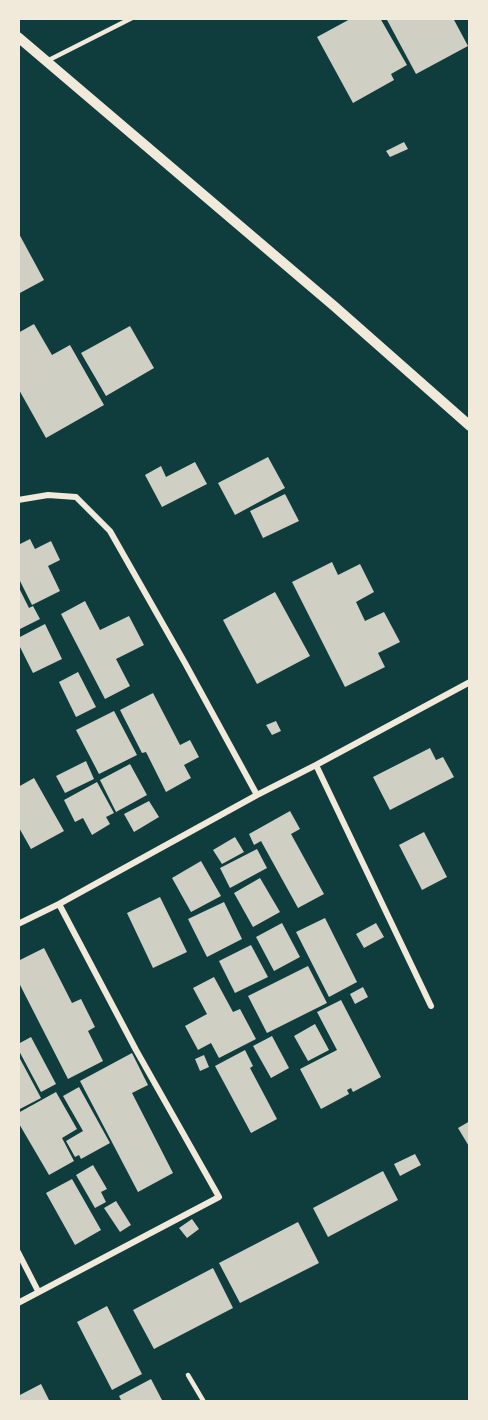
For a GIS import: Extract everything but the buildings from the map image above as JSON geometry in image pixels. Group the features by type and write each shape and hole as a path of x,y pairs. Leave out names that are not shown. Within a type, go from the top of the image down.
{"street":[{"path":"18,37 334,306 470,426"},
{"path":"18,501 48,495 76,497 110,531 257,795"},
{"path":"18,924 60,904 257,795 470,682"},
{"path":"316,765 431,1006"},
{"path":"18,1303 219,1197 136,1050 60,904"},
{"path":"18,1252 38,1291"}],"lane":[{"path":"47,62 132,18"},
{"path":"188,1375 204,1402"}]}
